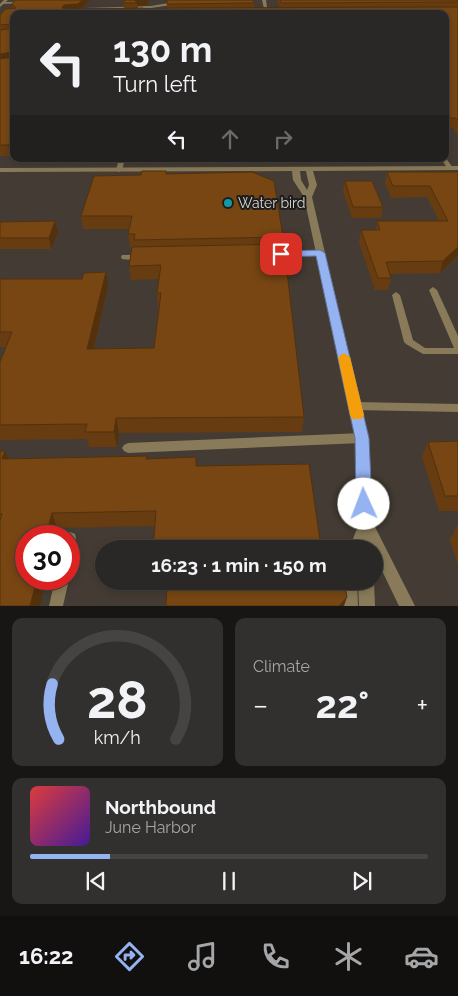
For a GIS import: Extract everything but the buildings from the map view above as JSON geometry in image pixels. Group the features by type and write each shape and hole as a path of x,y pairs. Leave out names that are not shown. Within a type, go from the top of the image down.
{"street":[{"path":"0,170 454,168"},
{"path":"296,169 297,180 308,198 362,438 365,540"},
{"path":"308,198 313,185 310,169"},
{"path":"365,520 407,606"},
{"path":"366,590 367,606"}],"lane":[{"path":"86,8 93,0"},
{"path":"86,8 155,7 170,4 172,0"},
{"path":"3,3 31,3"},
{"path":"119,170 121,162"},
{"path":"272,254 320,253"},
{"path":"125,257 145,257"},
{"path":"396,295 409,342 423,351 458,349 433,290"},
{"path":"355,406 458,408"},
{"path":"128,448 362,438"},
{"path":"358,540 365,520"},
{"path":"56,606 60,590"},
{"path":"350,590 351,606"}],"shaded area":[{"path":"0,0 458,0 458,606 0,606"}],"slow traffic":[{"path":"344,357 357,415"}],"place":[{"name":"Water bird","path":"228,203"}],"route":[{"path":"281,254 320,253 362,438 364,504"}]}
